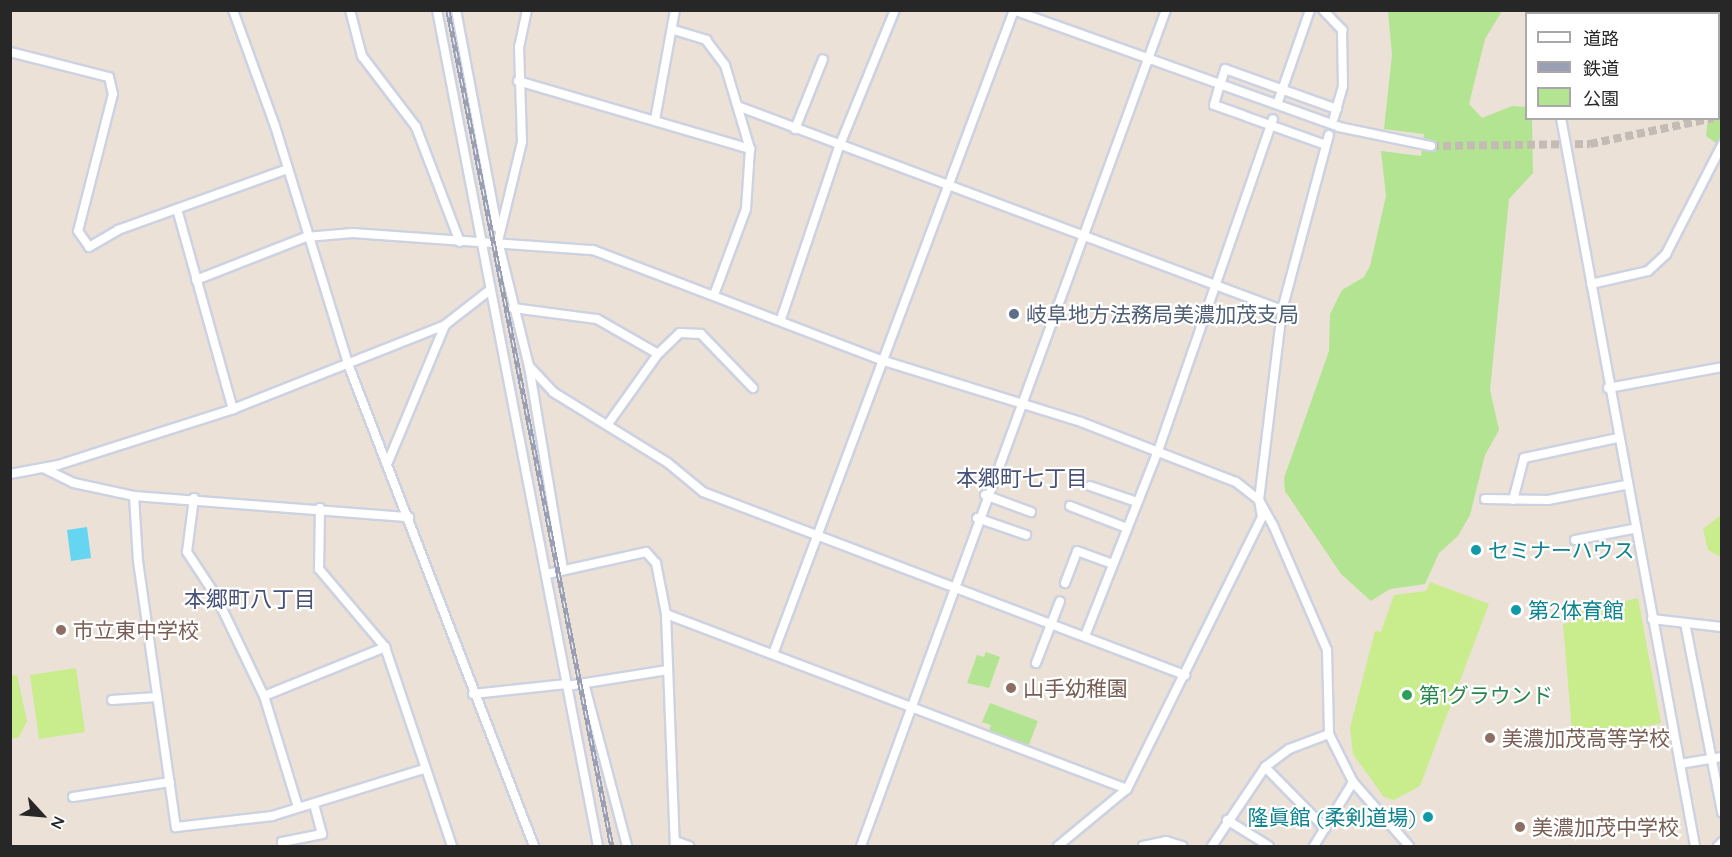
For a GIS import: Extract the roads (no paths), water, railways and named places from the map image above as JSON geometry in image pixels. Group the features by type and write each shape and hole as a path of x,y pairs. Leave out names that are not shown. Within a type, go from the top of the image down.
{"street":[{"path":"233,10 287,170 306,237 348,364 409,517 473,694 534,846"},
{"path":"350,10 362,56 416,127 456,242"},
{"path":"437,10 484,241 490,290 547,574 598,846"},
{"path":"456,10 513,308 529,366 563,570"},
{"path":"499,237 522,142 518,81 527,10"},
{"path":"656,120 674,30 675,10"},
{"path":"781,319 839,147 895,10"},
{"path":"773,654 819,537 881,360 1014,10 1219,88 1339,127 1431,146"},
{"path":"861,846 985,495 1166,10"},
{"path":"1280,99 1281,86 1310,10"},
{"path":"1323,10 1342,30 1336,113 1281,86 1225,69 1214,105 1271,123 1326,145"},
{"path":"674,30 706,40 730,75 750,149 746,209 714,295"},
{"path":"10,52 109,77 113,94 78,231 89,247 177,209 287,170"},
{"path":"795,129 823,59"},
{"path":"518,81 750,149"},
{"path":"740,107 839,147 947,185 980,192 1082,237 1282,310"},
{"path":"1561,120 1633,529 1695,846"},
{"path":"1085,636 1158,451 1271,123"},
{"path":"1058,846 1127,789 1262,517 1259,500 1282,310 1329,135"},
{"path":"1591,284 1648,271 1666,254 1722,145"},
{"path":"177,209 232,409"},
{"path":"196,280 306,237 368,232 456,242 484,241 499,237 593,250 781,319 881,360 1019,403 1158,451 1236,482 1259,500 1327,650 1329,734 1353,782 1408,846"},
{"path":"10,474 43,468 232,409 445,325 490,290"},
{"path":"513,308 597,319 658,354"},
{"path":"388,462 445,325"},
{"path":"608,424 658,354 680,333 701,334 753,388"},
{"path":"529,366 553,393 608,424 704,492 1185,675"},
{"path":"1608,388 1722,367"},
{"path":"1513,500 1524,458 1617,438"},
{"path":"43,468 74,483 134,496 194,498 409,517"},
{"path":"1485,499 1548,501 1625,485"},
{"path":"1090,486 1137,502"},
{"path":"985,495 1031,512"},
{"path":"134,496 157,697 170,782 181,830 314,805 424,769"},
{"path":"194,498 188,552 216,596 264,696 298,807"},
{"path":"1070,506 1127,528"},
{"path":"320,508 320,569 385,647 424,769 452,846"},
{"path":"977,518 1026,535"},
{"path":"1575,540 1633,529"},
{"path":"1065,583 1077,551 1113,564"},
{"path":"547,574 646,552 656,563 666,614 675,844 689,846"},
{"path":"1036,663 1060,601"},
{"path":"666,614 773,654 908,710 1127,789"},
{"path":"1652,620 1722,627"},
{"path":"1685,623 1722,812"},
{"path":"264,696 385,647"},
{"path":"473,694 584,683 668,670"},
{"path":"584,683 627,846"},
{"path":"112,700 157,697"},
{"path":"1212,846 1227,820 1265,767 1289,749 1329,734"},
{"path":"1680,764 1722,757"},
{"path":"1265,767 1325,828"},
{"path":"73,797 170,782"},
{"path":"1314,846 1353,782"},
{"path":"282,846 282,842 322,834 314,805"},
{"path":"1227,820 1269,846"},
{"path":"1143,846 1166,841 1182,846"},
{"path":"1718,846 1722,842"}],"water":[{"path":"87,527 91,558 71,561 67,530"}],"tunnel":[{"path":"1431,146 1590,144 1704,120"}],"railway":[{"path":"448,10 612,846"}],"place":[{"name":"岐阜地方法務局美濃加茂支局","path":"1014,314"},
{"name":"セミナーハウス","path":"1476,550"},
{"name":"第2体育館","path":"1516,610"},
{"name":"市立東中学校","path":"61,630"},
{"name":"山手幼稚園","path":"1011,688"},
{"name":"第1グラウンド","path":"1407,695"},
{"name":"美濃加茂高等学校","path":"1490,738"},
{"name":"隆眞館 (柔剣道場)","path":"1428,817"},
{"name":"美濃加茂中学校","path":"1520,827"}],"district":[{"name":"本郷町七丁目","path":"1022,479"},
{"name":"本郷町八丁目","path":"250,600"}]}
